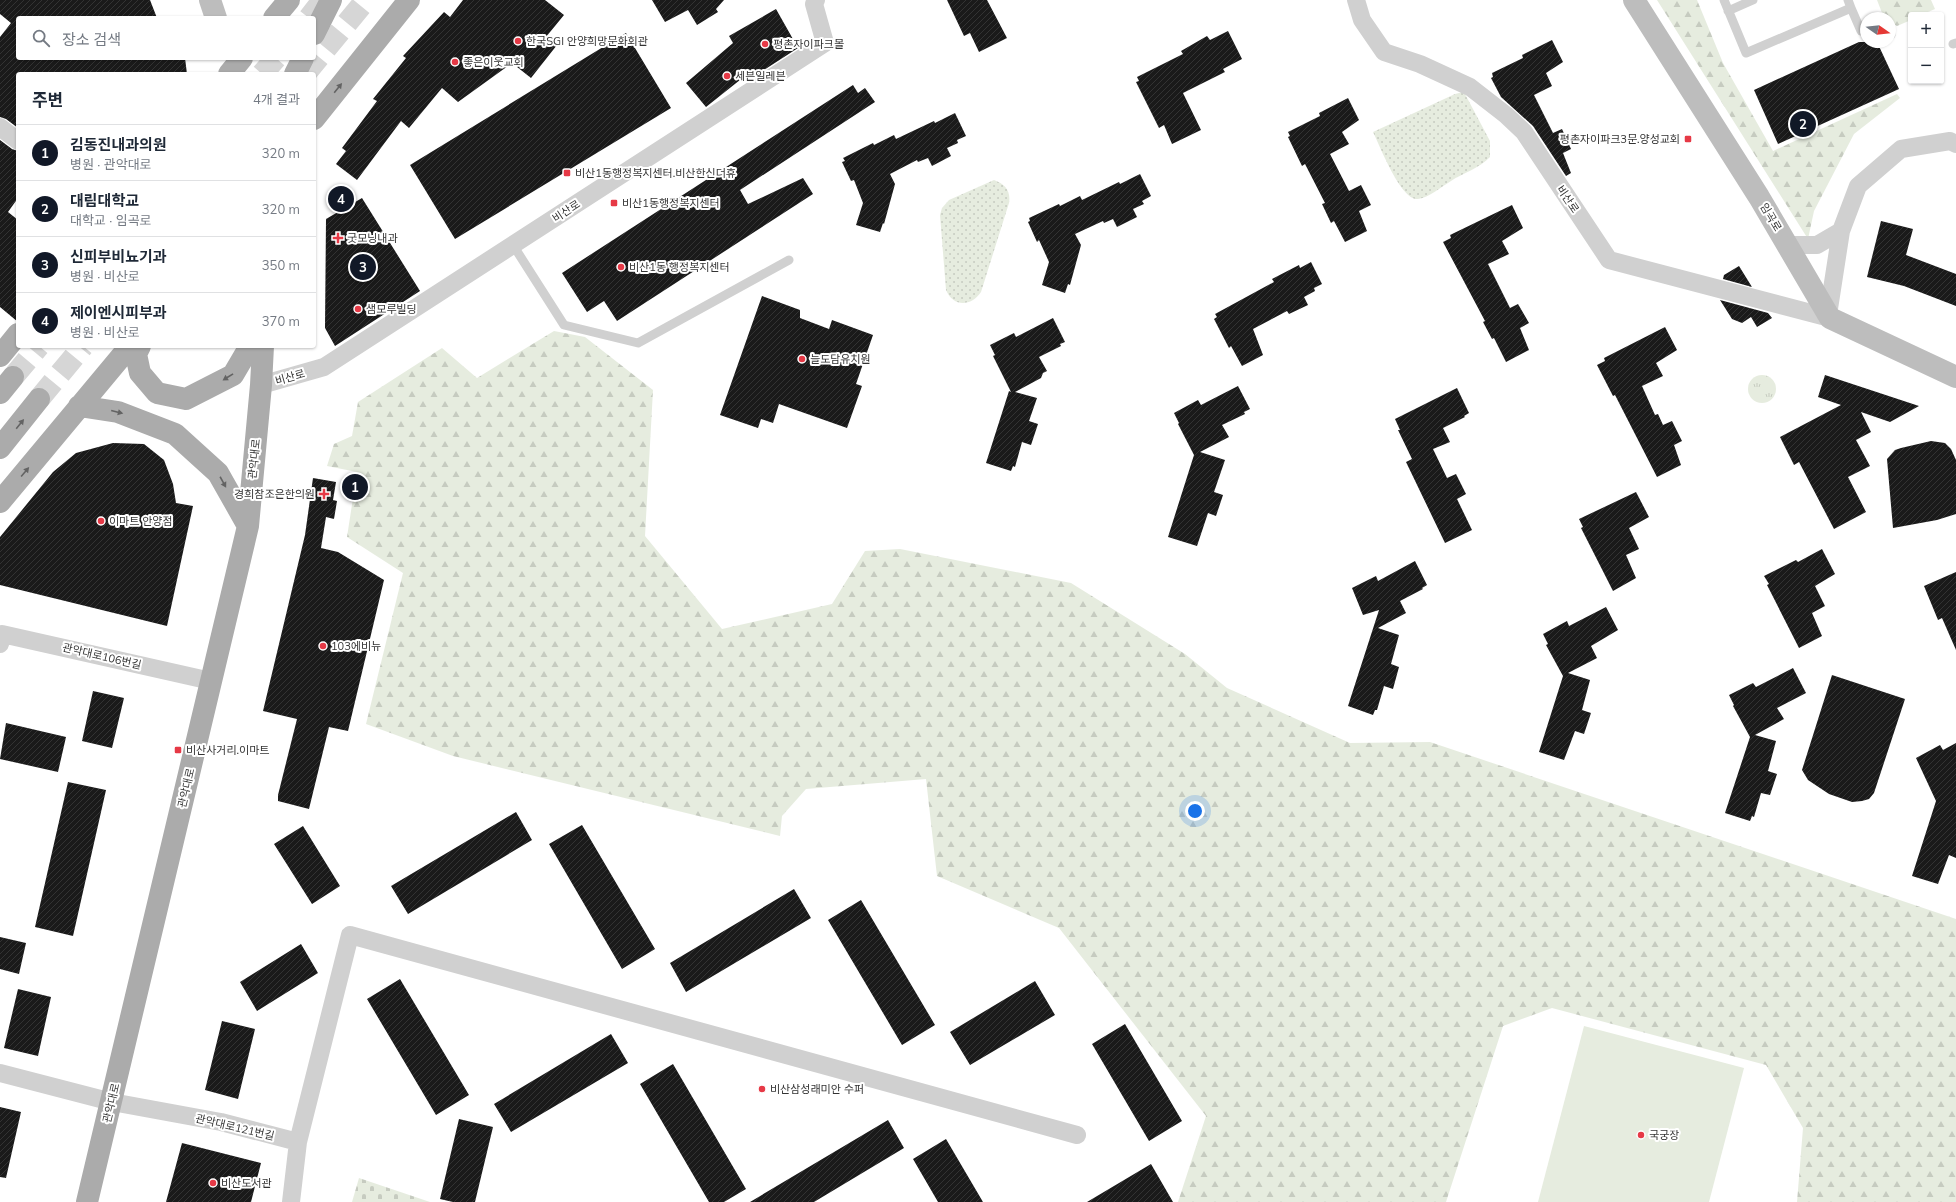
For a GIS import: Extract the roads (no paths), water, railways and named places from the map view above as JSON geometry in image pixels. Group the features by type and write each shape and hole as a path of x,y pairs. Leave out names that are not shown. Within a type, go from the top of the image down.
{"main road":[{"path":"276,16 289,0"},
{"path":"316,30 331,0"},
{"path":"316,116 409,0"},
{"path":"296,72 302,60"},
{"path":"0,356 16,336"},
{"path":"79,406 112,348"},
{"path":"0,502 128,348"},
{"path":"139,348 136,354 140,373 157,393 186,399 233,375 249,348"},
{"name":"관악대로","path":"88,1202 248,526 261,386 263,348"},
{"path":"0,448 39,399"},
{"path":"79,406 118,412 175,434 218,473 248,526"}],"street":[{"path":"210,0 215,16"},
{"name":"비산로","path":"1356,0 1362,20 1384,52 1420,64 1470,87 1506,115 1524,132 1609,260 1829,316"},
{"name":"임곡로","path":"1634,0 1787,245 1829,316"},
{"name":"비산로","path":"261,386 324,367 825,43 814,1"},
{"path":"0,127 16,139"},
{"path":"1956,144 1950,141 1902,149 1858,186 1841,231 1829,316 1956,377"},
{"path":"1787,245 1816,245 1841,231"},
{"name":"관악대로106번길","path":"1,637 211,681"},
{"path":"291,1202 298,1142 350,935 1077,1135"},
{"name":"관악대로121번길","path":"0,1073 112,1102 220,1122 298,1142"}],"lane":[{"path":"1724,0 1746,53 1849,4 1860,29"},
{"path":"1728,10 1753,0"},
{"path":"513,245 564,325 638,343 789,260"}],"tunnel":[{"path":"311,16 323,0"},
{"path":"307,72 366,0"},
{"path":"264,72 274,60"},
{"path":"13,377 37,348"},
{"path":"39,399 81,348"}],"place":[{"name":"한국SGI 안양희망문화회관","path":"518,41"},
{"name":"평촌자이파크몰","path":"765,44"},
{"name":"좋은이웃교회","path":"455,62"},
{"name":"세븐일레븐","path":"727,76"},
{"name":"대림대학교","path":"1803,124"},
{"name":"평촌자이파크3문.양성교회","path":"1688,139"},
{"name":"비산1동행정복지센터.비산한신더휴","path":"567,173"},
{"name":"제이엔시피부과","path":"341,199"},
{"name":"비산1동행정복지센터","path":"614,203"},
{"name":"굿모닝내과","path":"338,238"},
{"name":"신피부비뇨기과","path":"363,267"},
{"name":"비산1동 행정복지센터","path":"621,267"},
{"name":"샘모루빌딩","path":"358,309"},
{"name":"늘도담유치원","path":"802,359"},
{"name":"김동진내과의원","path":"355,487"},
{"name":"경희참조은한의원","path":"324,494"},
{"name":"이마트 안양점","path":"101,521"},
{"name":"103에비뉴","path":"323,646"},
{"name":"비산사거리.이마트","path":"178,750"},
{"name":"비산삼성래미안 수퍼","path":"762,1089"},
{"name":"국궁장","path":"1641,1135"},
{"name":"비산도서관","path":"213,1183"}]}
